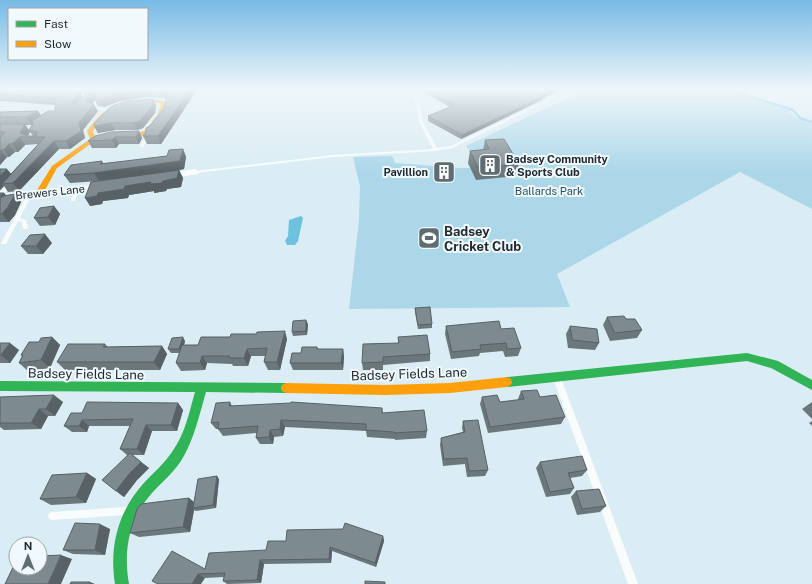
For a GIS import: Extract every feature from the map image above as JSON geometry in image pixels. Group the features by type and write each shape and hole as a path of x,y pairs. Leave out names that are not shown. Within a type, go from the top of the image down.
{"street":[{"path":"94,139 90,132 101,117"},
{"path":"33,195 54,167 94,139 145,133 158,117"},
{"path":"160,177 195,172"},
{"name":"Brewers Lane","path":"0,196 33,195 115,184"},
{"name":"Badsey Fields Lane","path":"0,386 251,387 385,390 450,388 557,376 665,367 747,357 774,364 812,385"},
{"path":"122,584 118,560 123,534 130,511 180,452 190,427 202,388"}],"lane":[{"path":"420,117 421,122 436,150"},
{"path":"195,172 333,156 436,150 452,147 513,117"},
{"path":"142,146 146,139 145,133"},
{"path":"0,196 15,179"},
{"path":"73,200 77,190"},
{"path":"4,243 16,219 33,195"},
{"path":"16,219 24,221 25,228"},
{"path":"557,376 634,584"},
{"path":"52,516 130,511"}],"green space":[{"name":"Ballards Park","path":"527,117 795,117 812,124 812,209 740,172 557,274 570,307 349,309 359,220 360,186 353,157 392,156 395,163 470,168 468,163 477,161 466,146"}],"water":[{"path":"301,216 303,218 298,241 295,245 287,245 285,241 288,236 289,220"}],"building":[{"path":"38,117 84,117 79,123 81,131 66,141 54,141 13,183 2,184 45,137 20,137 12,144 9,144 4,150 0,151 0,138 5,132 0,132 0,124 25,124 20,133 28,136 36,136 37,132 29,130 33,124 32,121"},
{"path":"100,117 143,117 140,121 133,123 111,123 94,126"},
{"path":"157,117 171,117 158,136 143,136 146,132 146,128 150,126"},
{"path":"430,117 499,117 462,135"},
{"path":"139,131 136,137 115,137 112,140 88,141 95,136 111,132"},
{"path":"504,139 519,164 478,168 470,151 489,149 485,140"},
{"path":"183,149 180,161 94,173 64,175 71,165 102,161 100,164 167,156 169,150"},
{"path":"0,169 7,169 0,176"},
{"path":"179,170 177,178 163,181 162,183 150,184 151,182 125,186 124,189 98,193 97,196 85,198 91,182"},
{"path":"15,194 8,207 2,214 0,214 0,199 3,196"},
{"path":"54,206 48,217 34,218 40,208"},
{"path":"45,234 36,246 21,246 30,235"},
{"path":"430,307 432,324 418,325 415,308"},
{"path":"624,316 626,319 635,319 642,330 615,333 607,317"},
{"path":"306,320 306,331 292,332 293,321"},
{"path":"499,321 501,329 514,328 521,348 507,349 506,343 480,345 481,349 452,352 446,326"},
{"path":"570,326 597,329 599,343 572,340"},
{"path":"285,331 277,362 264,362 267,348 247,349 244,358 229,358 230,356 202,356 200,363 176,363 182,345 198,345 201,337 230,337 231,334 256,334 257,332"},
{"path":"427,335 430,354 383,357 383,362 362,363 363,344 399,343 398,337"},
{"path":"52,337 41,360 19,363 23,355 21,355 29,342 39,342 41,338"},
{"path":"183,337 179,349 168,349 172,338"},
{"path":"0,343 10,343 1,355 0,355"},
{"path":"68,344 105,344 103,347 162,346 154,362 57,362"},
{"path":"302,347 317,347 317,349 343,349 341,363 290,363 292,353 301,353"},
{"path":"537,390 540,397 556,395 565,417 490,427 482,397 497,395 500,402 524,399 521,391"},
{"path":"54,395 46,409 39,409 31,423 0,423 0,397"},
{"path":"87,402 178,403 171,425 146,425 137,449 120,449 133,419 82,420 79,426 64,426 71,413 82,413"},
{"path":"230,402 229,406 291,402 382,408 382,413 424,410 427,431 394,433 366,430 366,424 281,420 280,429 270,430 269,437 256,438 258,426 218,429 219,422 211,423 216,403"},
{"path":"478,420 488,470 469,471 467,458 444,459 441,438 465,432 463,421"},
{"path":"130,453 141,462 129,474 116,491 102,480"},
{"path":"582,456 587,470 568,473 574,488 550,492 540,462"},
{"path":"87,473 76,497 40,499 52,475"},
{"path":"217,476 213,505 193,508 198,479"},
{"path":"599,489 606,506 582,509 576,491"},
{"path":"189,498 183,527 130,533 137,509 141,504"},
{"path":"75,523 100,524 95,550 63,550"},
{"path":"345,523 383,536 375,563 330,547 329,559 260,560 257,580 223,581 225,573 198,574 192,584 158,584 152,581 172,551 205,569 209,553 266,550 268,541 286,541 287,530 343,529"},
{"path":"61,555 48,584 5,584 9,576 48,576 48,556"},
{"path":"365,581 385,582 385,584 365,584"},
{"path":"71,582 90,582 89,584 70,584"}],"waterway":[{"path":"799,117 812,122"}],"traffic: fast":[{"path":"507,382 747,357 774,364 812,385"},
{"path":"0,386 286,388"},
{"path":"122,584 119,558 120,546 127,521 140,498 169,466 184,444 202,388"}],"traffic: slow":[{"path":"94,139 91,136 90,131 100,117"},
{"path":"94,139 115,135 139,135 148,131 159,117"},
{"path":"38,195 54,167 94,139"},
{"path":"286,388 385,390 450,388 507,382"}],"place":[{"name":"Badsey Community & Sports Club","path":"490,165"},
{"name":"Pavillion","path":"444,172"},
{"name":"Badsey Cricket Club","path":"429,238"}]}
